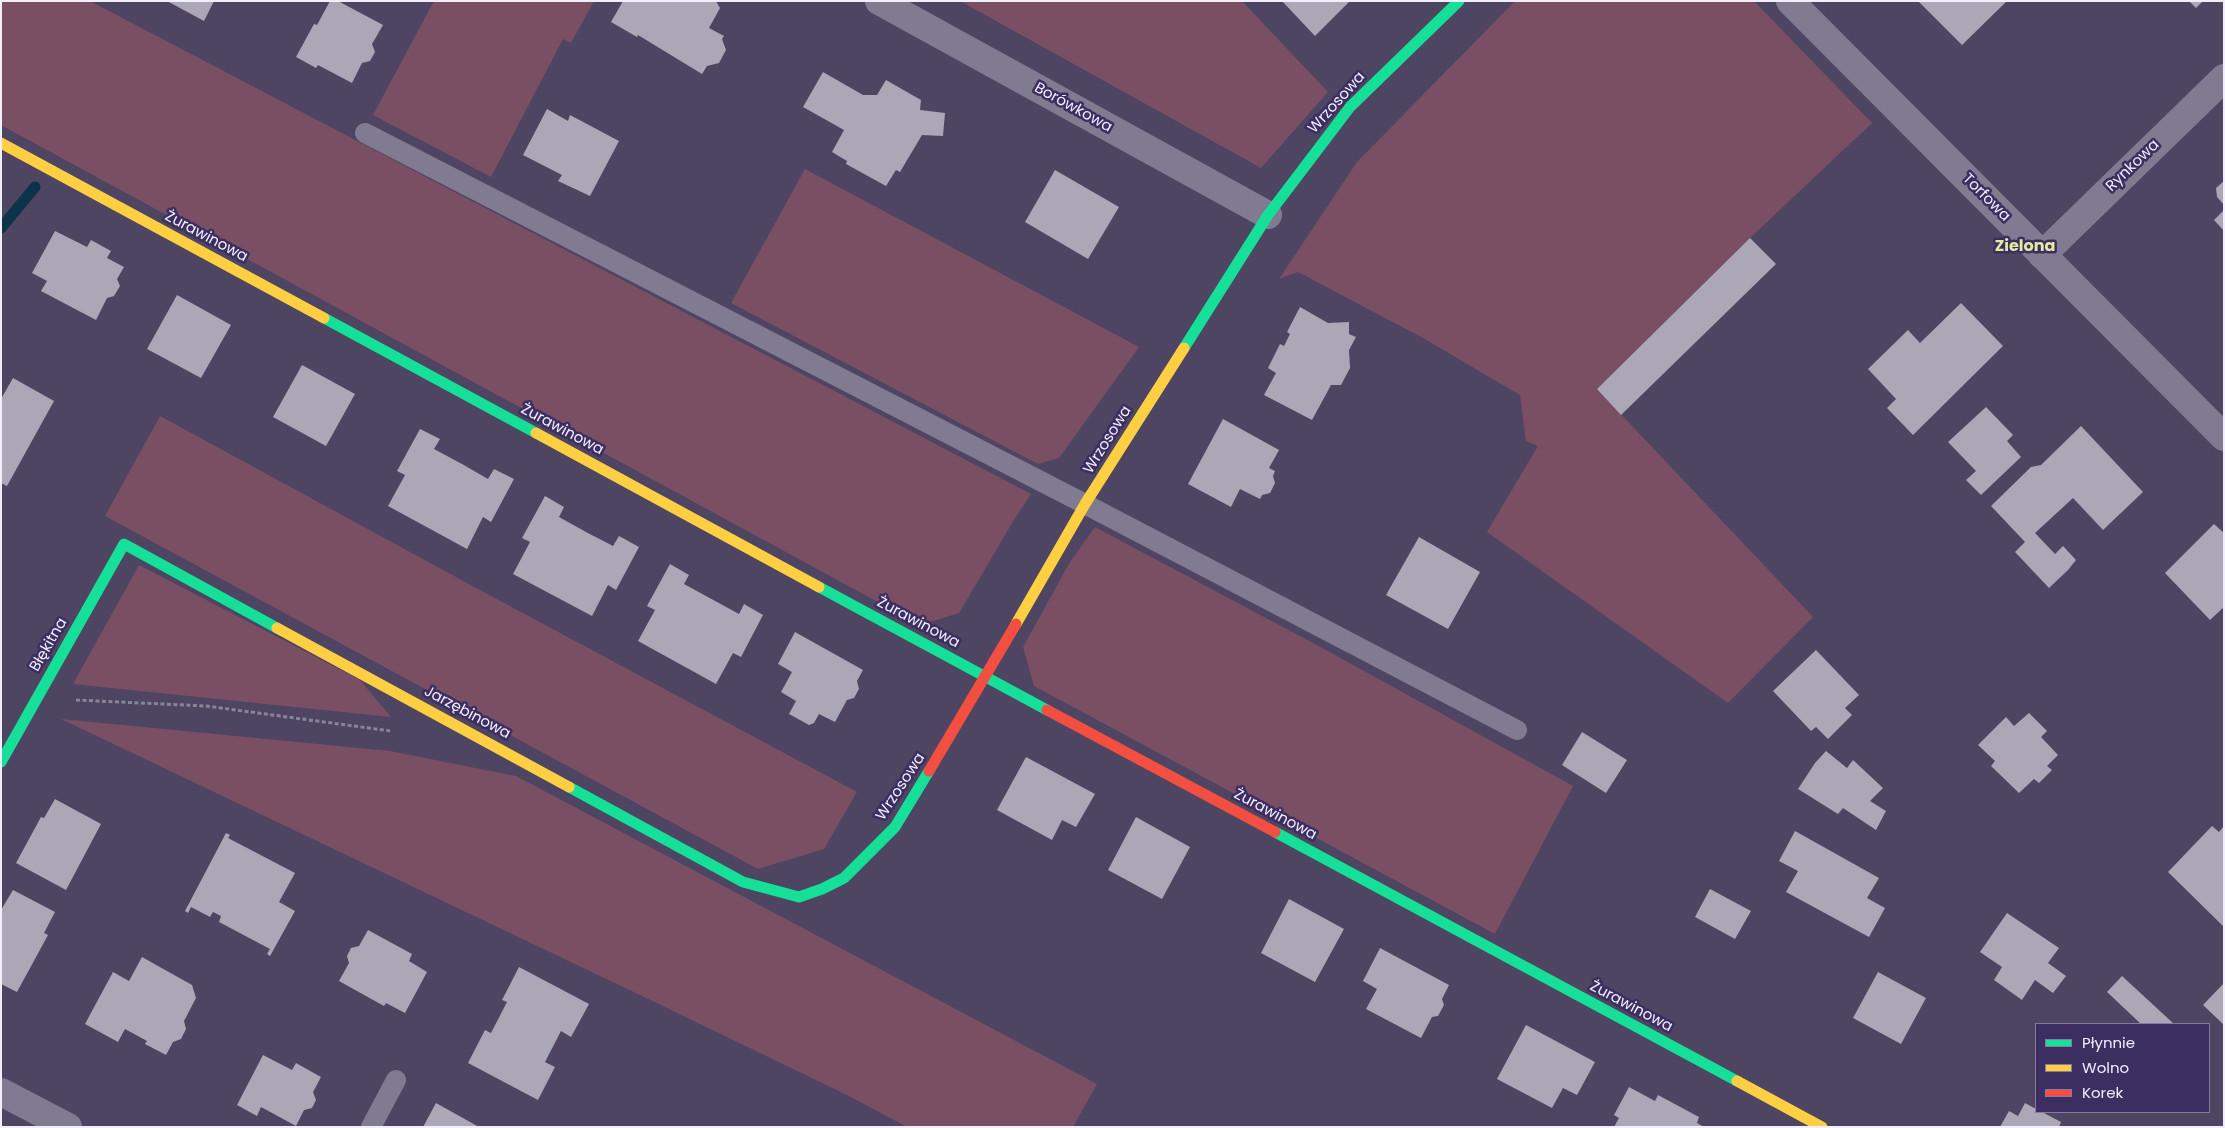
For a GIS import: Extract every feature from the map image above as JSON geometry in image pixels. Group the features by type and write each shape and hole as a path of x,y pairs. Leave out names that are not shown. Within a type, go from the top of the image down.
{"street":[{"name":"Borówkowa","path":"879,1 1268,215"},
{"name":"Wrzosowa","path":"799,897 822,889 844,878 895,827 986,677 1085,504 1268,215 1350,107 1459,1"},
{"name":"Torfowa","path":"1790,1 2224,437"},
{"name":"Rynkowa","path":"2042,254 2224,78"},
{"name":"Żurawinowa","path":"1,143 986,677 1822,1127"},
{"name":"Błękitna","path":"1,762 124,544"},
{"name":"Jarzębinowa","path":"124,544 743,882 799,897"},
{"path":"1,1092 68,1127"}],"lane":[{"path":"365,133 1085,504 1517,730"},
{"path":"371,1127 396,1080"}],"path":[{"path":"36,698 206,706 400,733"}],"shaded area":[{"path":"1,1 90,1 1031,494 959,613 920,625 1,125"},
{"path":"434,1 594,1 571,43 563,39 491,177 373,115"},
{"path":"960,1 1242,1 1328,92 1261,168"},
{"path":"1515,1 1754,1 1872,123 1750,238 1597,389 1813,617 1728,703 1487,532 1538,446 1526,441 1520,395 1423,338 1298,272 1279,279 1357,162"},
{"path":"805,169 1139,347 1059,458 1038,464 731,303"},
{"path":"160,416 857,792 824,849 758,869 105,516"},
{"path":"1095,527 1326,650 1573,786 1495,934 1034,686 1023,647 1070,562"},
{"path":"139,565 360,680 391,717 73,684"},
{"path":"61,719 390,751 516,776 1097,1084 1073,1127 907,1127 849,1096 640,995"}],"building":[{"path":"167,1 214,1 204,21"},
{"path":"330,1 338,1 383,25 372,44 375,52 370,61 362,63 352,83 318,65 316,68 296,57 314,24 317,25"},
{"path":"623,1 716,1 720,8 709,28 724,36 722,39 726,50 719,63 707,66 702,74 638,35 637,37 611,22"},
{"path":"1282,1 1350,1 1315,36"},
{"path":"1918,1 2007,1 1962,45"},
{"path":"2189,1 2203,1 2196,8"},
{"path":"823,72 863,95 877,95 886,80 921,100 920,110 945,113 943,136 922,135 900,172 896,170 886,186 846,164 847,161 832,152 844,130 803,107"},
{"path":"547,109 568,121 570,115 619,141 590,196 558,181 562,175 523,155"},
{"path":"1055,170 1119,207 1088,259 1025,222"},
{"path":"2224,181 2224,205 2217,197 2216,188"},
{"path":"2224,210 2224,231 2214,220"},
{"path":"55,231 87,247 91,240 111,251 107,258 124,267 117,279 120,286 114,296 107,298 96,320 41,291 47,281 32,273"},
{"path":"1750,238 1776,264 1621,415 1597,389"},
{"path":"177,295 231,325 201,378 147,349"},
{"path":"1961,303 2003,346 1913,435 1887,408 1896,399 1868,369 1908,330 1920,343"},
{"path":"1300,307 1328,323 1349,322 1349,334 1356,337 1349,350 1350,368 1341,385 1331,385 1312,420 1264,395 1276,373 1268,368 1280,344 1284,346 1290,334 1287,332"},
{"path":"302,365 355,394 326,446 273,417"},
{"path":"13,378 54,401 7,486 1,483 1,399"},
{"path":"1986,407 2013,435 2007,441 2021,457 1981,495 1966,480 1976,471 1948,442"},
{"path":"1223,419 1279,450 1269,468 1275,471 1273,476 1275,483 1270,493 1262,495 1260,499 1240,489 1231,507 1188,484"},
{"path":"2081,426 2143,492 2103,530 2073,498 2035,533 2055,554 2063,546 2076,560 2049,588 2015,552 2025,542 1991,506 2031,467 2041,465"},
{"path":"420,429 440,439 434,449 488,479 494,469 514,479 491,522 483,517 467,549 388,506 405,475 397,471"},
{"path":"545,496 564,507 559,517 586,532 613,546 619,536 639,547 616,590 608,585 592,616 513,574 530,542 522,538"},
{"path":"2214,524 2224,533 2224,607 2210,620 2165,573"},
{"path":"1419,537 1480,572 1448,629 1386,595"},
{"path":"670,564 689,575 684,584 739,614 744,604 763,615 741,657 733,653 716,684 638,641 655,610 647,606"},
{"path":"795,632 863,670 857,681 859,689 854,698 847,700 835,722 819,714 814,723 809,725 789,714 796,701 781,692 792,672 778,664"},
{"path":"1816,650 1859,695 1845,708 1852,715 1828,739 1816,727 1811,731 1773,691"},
{"path":"2029,713 2047,731 2041,737 2058,755 2047,766 2052,770 2039,783 2034,779 2019,793 1991,766 1995,761 1978,745 2006,717 2014,726"},
{"path":"1582,732 1627,760 1606,793 1562,765"},
{"path":"1826,751 1847,768 1853,760 1883,788 1870,801 1886,811 1876,830 1843,808 1838,814 1798,789 1815,763"},
{"path":"1026,757 1095,794 1076,827 1062,820 1052,840 997,810"},
{"path":"55,799 101,824 66,890 16,863 41,817 44,818"},
{"path":"1136,817 1190,847 1162,899 1108,870"},
{"path":"2212,826 2219,832 2224,826 2224,927 2168,872"},
{"path":"1795,831 1879,878 1867,898 1885,908 1869,937 1786,892 1798,871 1779,861"},
{"path":"226,833 230,835 228,838 295,873 279,902 295,911 270,956 267,954 270,949 219,922 221,916 213,912 210,917 191,907 188,913 185,911"},
{"path":"1710,889 1751,911 1735,939 1695,917"},
{"path":"13,890 55,912 44,933 48,935 17,992 1,984 1,910"},
{"path":"1289,899 1344,929 1315,982 1261,953"},
{"path":"2007,913 2059,948 2048,963 2066,976 2053,993 2035,980 2022,1000 1994,980 2002,967 1980,952"},
{"path":"368,930 412,954 409,961 427,972 405,1013 386,1003 384,1006 339,981 349,963 347,956 351,948 359,946"},
{"path":"1380,948 1449,985 1442,999 1444,1005 1438,1016 1432,1017 1421,1038 1366,1009 1377,989 1363,981"},
{"path":"142,957 192,985 196,998 184,1021 186,1029 181,1039 173,1042 166,1055 145,1044 147,1041 125,1029 118,1042 85,1024 113,972 129,981"},
{"path":"519,967 589,1004 571,1037 561,1031 545,1062 555,1067 538,1100 468,1063 485,1030 491,1033 507,1002 502,1000"},
{"path":"1878,972 1926,998 1901,1044 1853,1018"},
{"path":"2122,976 2173,1023 2140,1023 2107,992"},
{"path":"2224,983 2224,1025 2203,1005"},
{"path":"1526,1025 1595,1062 1577,1095 1563,1088 1552,1108 1497,1079"},
{"path":"263,1055 292,1070 296,1063 321,1077 313,1092 316,1100 312,1108 304,1110 296,1126 261,1107 257,1116 237,1105"},
{"path":"1629,1087 1655,1101 1658,1095 1699,1117 1697,1123 1704,1127 1614,1127 1619,1118 1614,1115"},
{"path":"436,1103 479,1127 423,1127"},
{"path":"2025,1103 2035,1108 2035,1113 2044,1113 2061,1122 2059,1127 2000,1127 2009,1111 2018,1116"}],"waterway":[{"path":"1,228 35,187"}],"traffic: fast":[{"path":"1184,348 1268,215 1350,107 1459,1"},
{"path":"324,318 536,433"},
{"path":"1,762 124,544 277,628"},
{"path":"819,587 1047,710"},
{"path":"569,787 743,882 799,897 822,889 844,878 895,827 929,771"},
{"path":"1275,832 1737,1081"}],"traffic: slow":[{"path":"1,143 324,318"},
{"path":"1016,624 1085,504 1184,348"},
{"path":"536,433 819,587"},
{"path":"277,628 569,787"},
{"path":"1737,1081 1822,1127"}],"traffic: jam":[{"path":"929,771 1016,624"},
{"path":"1047,710 1275,832"}],"district":[{"name":"Zielona","path":"2025,247"}]}
